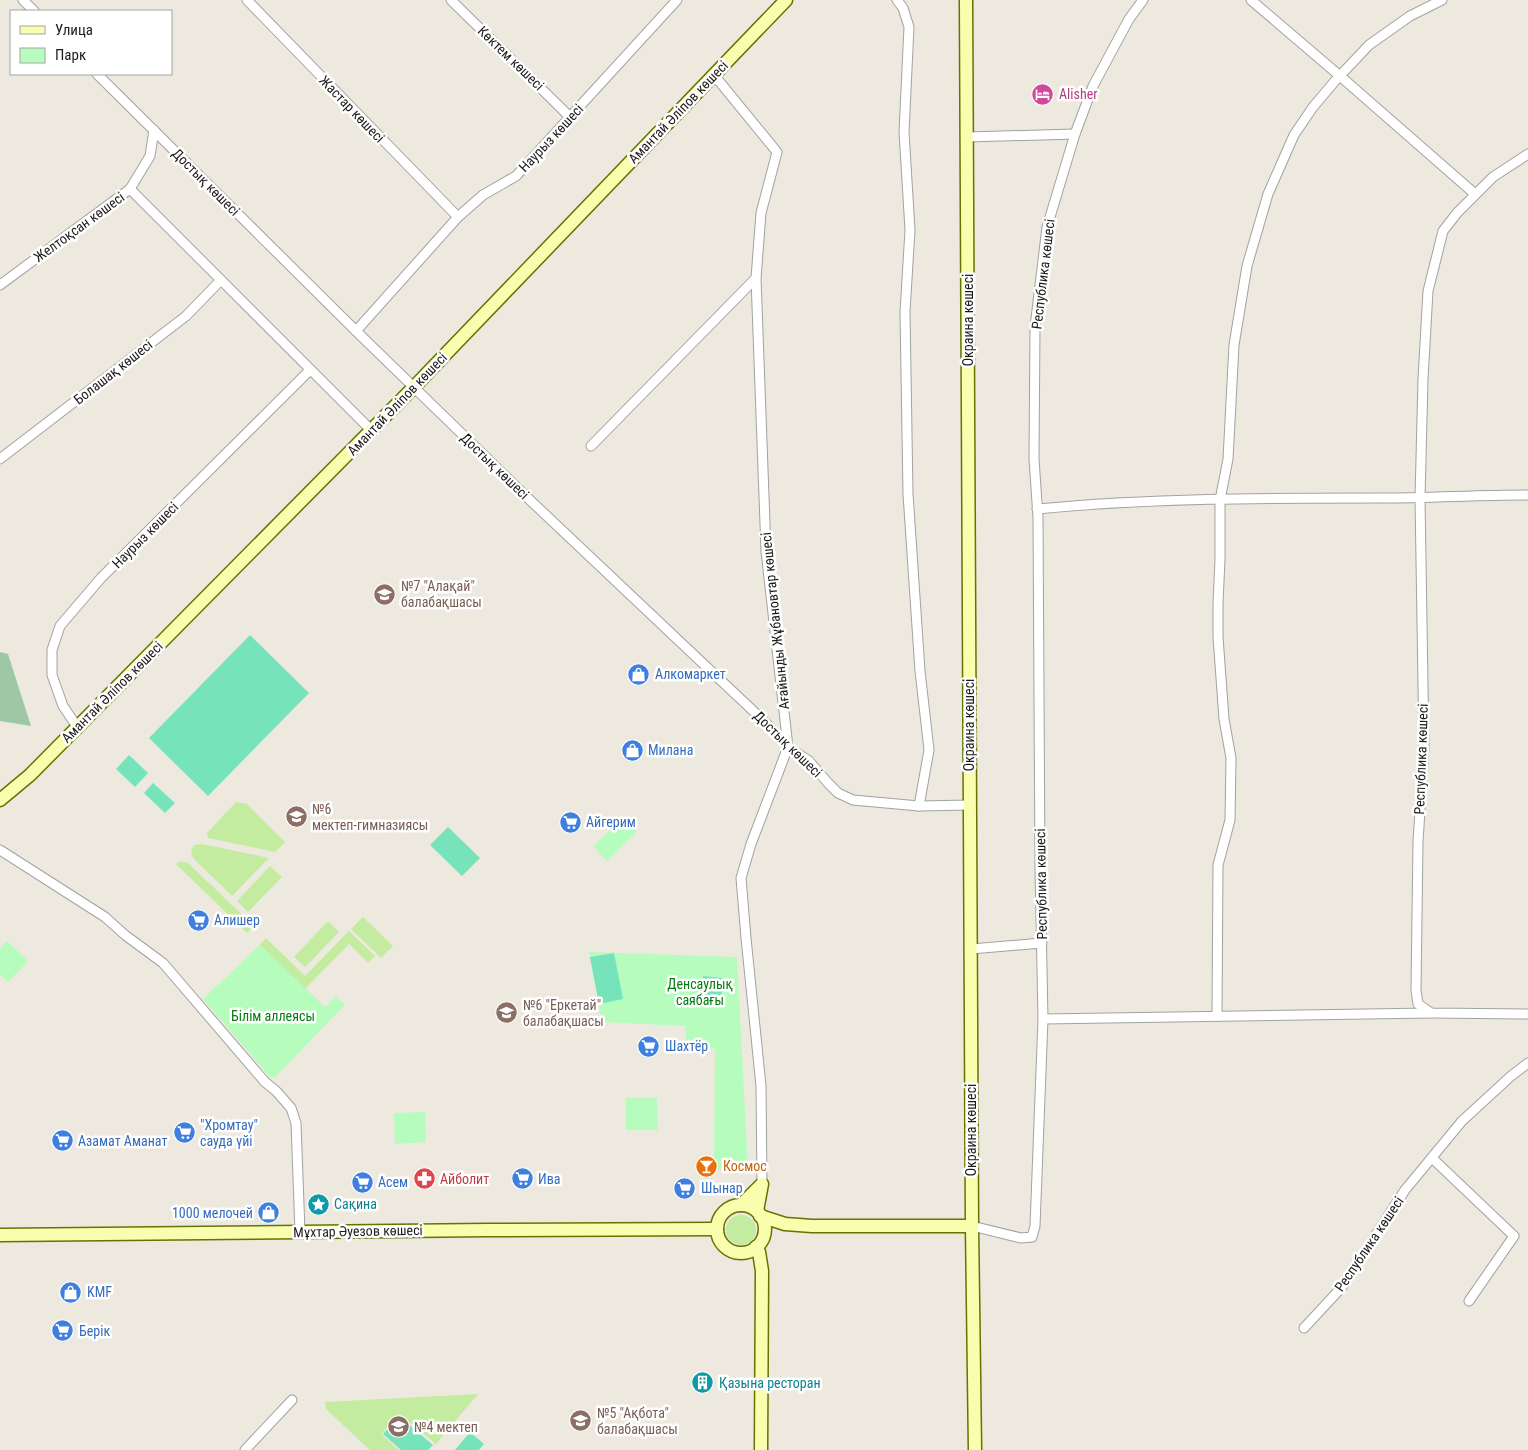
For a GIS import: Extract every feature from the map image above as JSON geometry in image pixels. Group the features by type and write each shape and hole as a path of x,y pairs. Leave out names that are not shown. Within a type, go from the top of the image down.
{"main road":[{"name":"Амантай Әліпов көшесі","path":"0,800 30,775 78,728 414,387 786,0"},
{"name":"Окраина көшесі","path":"966,0 972,1226 975,1450"},
{"path":"742,1205 762,1184"},
{"path":"762,1184 759,1213 764,1224 762,1241 756,1248 742,1253 732,1251 724,1246 718,1238 717,1229 721,1215 726,1210 733,1206 742,1205 750,1206 759,1213 785,1224 882,1227 972,1226"},
{"path":"764,1232 785,1224"},
{"name":"Мұхтар Әуезов көшесі","path":"0,1235 717,1229"},
{"path":"756,1248 760,1252 762,1271 761,1450"}],"street":[{"path":"23,0 33,10"},
{"name":"Жастар көшесі","path":"247,0 458,217"},
{"name":"Көктем көшесі","path":"451,0 570,117"},
{"name":"Наурыз көшесі","path":"356,331 458,217 483,195 516,176 677,0"},
{"path":"897,0 903,8 910,27 904,132 910,230 905,312 908,494 918,652 929,750 919,806"},
{"name":"Республика көшесі","path":"972,1226 1021,1238 1032,1237 1035,1226 1043,1018 1037,509 1034,459 1035,327 1047,228 1075,134 1093,86 1128,19 1143,0"},
{"path":"1251,0 1475,194"},
{"path":"1217,1016 1218,866 1230,820 1231,758 1224,719 1218,637 1220,500 1228,459 1234,345 1247,266 1268,194 1294,135 1313,107 1369,45 1410,16 1442,0"},
{"name":"Достық көшесі","path":"98,75 356,331 532,502 759,716 788,746 809,761 838,793 853,800 919,806 970,805"},
{"name":"Ағайынды Жұбановтар көшесі","path":"714,75 777,152 761,214 756,278 766,551 788,746 751,844 742,878 761,1086 762,1184"},
{"name":"Желтоқсан көшесі","path":"0,285 130,189 150,156 154,130"},
{"path":"967,137 1075,134"},
{"name":"Республика көшесі","path":"1431,1013 1418,1004 1416,990 1418,842 1424,747 1420,498 1423,379 1428,291 1443,231 1457,213 1493,177 1528,154"},
{"path":"130,189 371,430"},
{"path":"591,446 756,278"},
{"name":"Болашақ көшесі","path":"0,459 186,316 221,280"},
{"name":"Наурыз көшесі","path":"78,728 63,706 52,675 52,650 60,626 101,578 310,370"},
{"path":"1037,509 1080,505 1220,500 1528,495"},
{"path":"0,850 105,917 163,964 265,1082 291,1108 296,1123 298,1139 300,1232"},
{"path":"971,949 1042,943"},
{"path":"1043,1018 1431,1013 1528,1014"},
{"name":"Республика көшесі","path":"1304,1328 1342,1287 1405,1190 1462,1120 1528,1063"},
{"path":"1432,1158 1514,1236 1469,1301"},
{"path":"245,1450 292,1400"}],"green space":[{"path":"250,635 309,693 208,796 149,738"},
{"path":"0,652 8,654 31,726 0,721"},
{"path":"129,755 148,773 135,787 116,769"},
{"path":"153,783 175,803 165,813 144,793"},
{"path":"236,802 247,804 285,842 275,852 208,838 207,833"},
{"path":"624,818 637,832 607,861 593,846"},
{"path":"448,827 480,858 462,876 430,845"},
{"path":"202,844 269,858 232,896 193,858 191,850 194,845"},
{"path":"180,861 188,863 254,926 247,933 176,864"},
{"path":"270,866 282,877 248,912 237,901"},
{"path":"363,917 393,946 381,958 351,929"},
{"path":"328,921 339,932 305,967 294,957"},
{"path":"349,931 375,956 368,963 349,944 305,989 260,945 266,938 305,976"},
{"path":"7,941 28,961 8,982 0,974 0,949"},
{"name":"Білім аллеясы","path":"260,945 325,1007 336,996 345,1005 275,1077 270,1077 203,999"},
{"name":"Денсаулық саябағы","path":"589,952 737,957 748,1170 714,1170 715,1049 687,1048 685,1026 602,1022"},
{"path":"614,953 623,999 599,1004 590,957"},
{"path":"703,976 723,978 721,1001 701,999"},
{"path":"626,1098 657,1098 658,1130 626,1130"},
{"path":"425,1112 426,1142 395,1144 394,1113"},
{"path":"741,1215 752,1219 756,1230 752,1241 741,1245 730,1241 726,1230 730,1219"},
{"path":"478,1394 436,1444 399,1414 381,1434 399,1450 370,1450 326,1409 325,1402"},
{"path":"399,1416 433,1445 428,1450 401,1450 383,1434"},
{"path":"470,1432 484,1444 479,1450 455,1450"}],"place":[{"name":"Alisher","path":"1043,94"},
{"name":"№7 \"Алақай\" балабақшасы","path":"385,594"},
{"name":"Алкомаркет","path":"639,674"},
{"name":"Милана","path":"632,750"},
{"name":"№6 мектеп-гимназиясы","path":"296,817"},
{"name":"Айгерим","path":"570,822"},
{"name":"Алишер","path":"198,920"},
{"name":"№6 \"Еркетай\" балабақшасы","path":"507,1013"},
{"name":"Шахтёр","path":"649,1046"},
{"name":"\"Хромтау\" сауда үйі","path":"184,1133"},
{"name":"Азамат Аманат","path":"62,1141"},
{"name":"Космос","path":"707,1166"},
{"name":"Айболит","path":"424,1179"},
{"name":"Ива","path":"522,1179"},
{"name":"Асем","path":"362,1182"},
{"name":"Шынар","path":"685,1188"},
{"name":"Сақина","path":"318,1204"},
{"name":"1000 мелочей","path":"269,1213"},
{"name":"KMF","path":"71,1292"},
{"name":"Берік","path":"63,1331"},
{"name":"Қазына ресторан","path":"703,1383"},
{"name":"№5 \"Ақбота\" балабақшасы","path":"581,1421"},
{"name":"№4 мектеп","path":"398,1427"}]}
